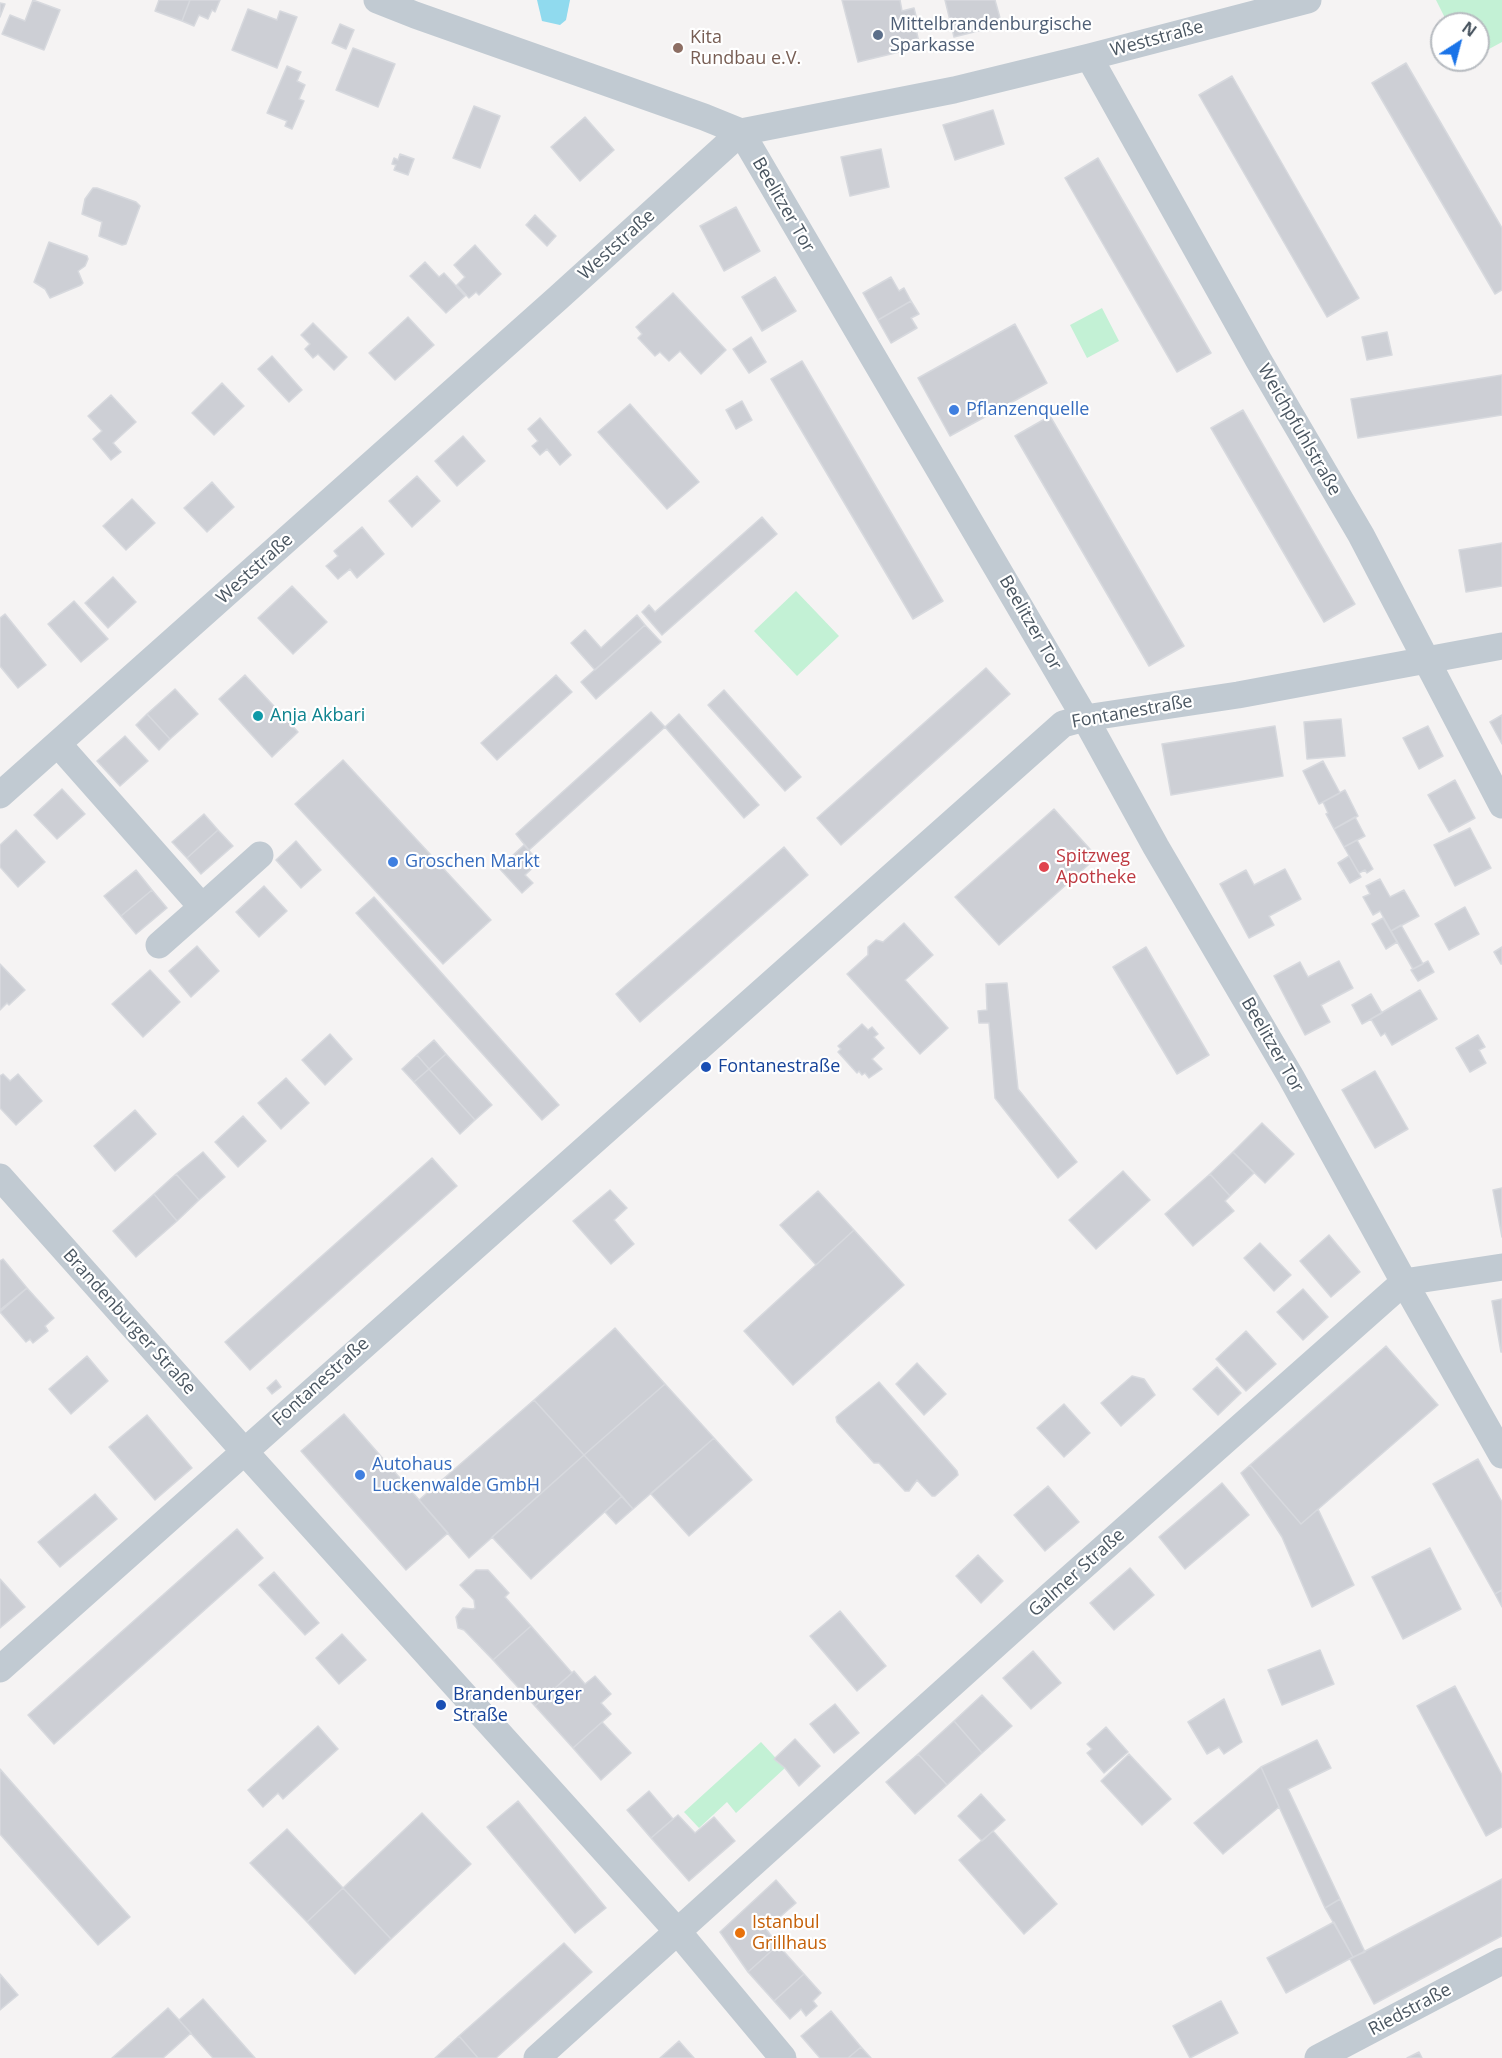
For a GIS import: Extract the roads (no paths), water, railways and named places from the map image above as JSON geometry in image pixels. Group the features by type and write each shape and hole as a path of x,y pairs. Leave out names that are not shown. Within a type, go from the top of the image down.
{"street":[{"path":"377,0 417,8 741,132"},
{"name":"Weststraße","path":"0,795 532,322 741,132 954,90 1308,0"},
{"name":"Weichpfuhlstraße","path":"1089,57 1259,361 1361,536 1502,805"},
{"name":"Beelitzer Tor","path":"741,132 1085,718 1156,848 1291,1077 1502,1455"},
{"name":"Fontanestraße","path":"0,1669 1063,724 1085,718 1238,695 1502,646"},
{"path":"58,744 202,907"},
{"path":"159,945 260,855"},
{"name":"Brandenburger Straße","path":"0,1177 678,1932 783,2058"},
{"path":"1404,1282 1502,1267"},
{"name":"Galmer Straße","path":"537,2058 1052,1594 1404,1282"},
{"name":"Riedstraße","path":"1318,2058 1502,1961"}],"water":[{"path":"537,0 570,0 566,20 560,25 542,21"}],"place":[{"name":"Mittelbrandenburgische Sparkasse","path":"878,35"},
{"name":"Kita Rundbau e.V.","path":"678,48"},
{"name":"Pflanzenquelle","path":"954,410"},
{"name":"Anja Akbari","path":"258,716"},
{"name":"Groschen Markt","path":"393,862"},
{"name":"Spitzweg Apotheke","path":"1044,867"},
{"name":"Fontanestraße","path":"706,1067"},
{"name":"Autohaus Luckenwalde GmbH","path":"360,1475"},
{"name":"Brandenburger Straße","path":"441,1705"},
{"name":"Istanbul Grillhaus","path":"740,1933"}]}
